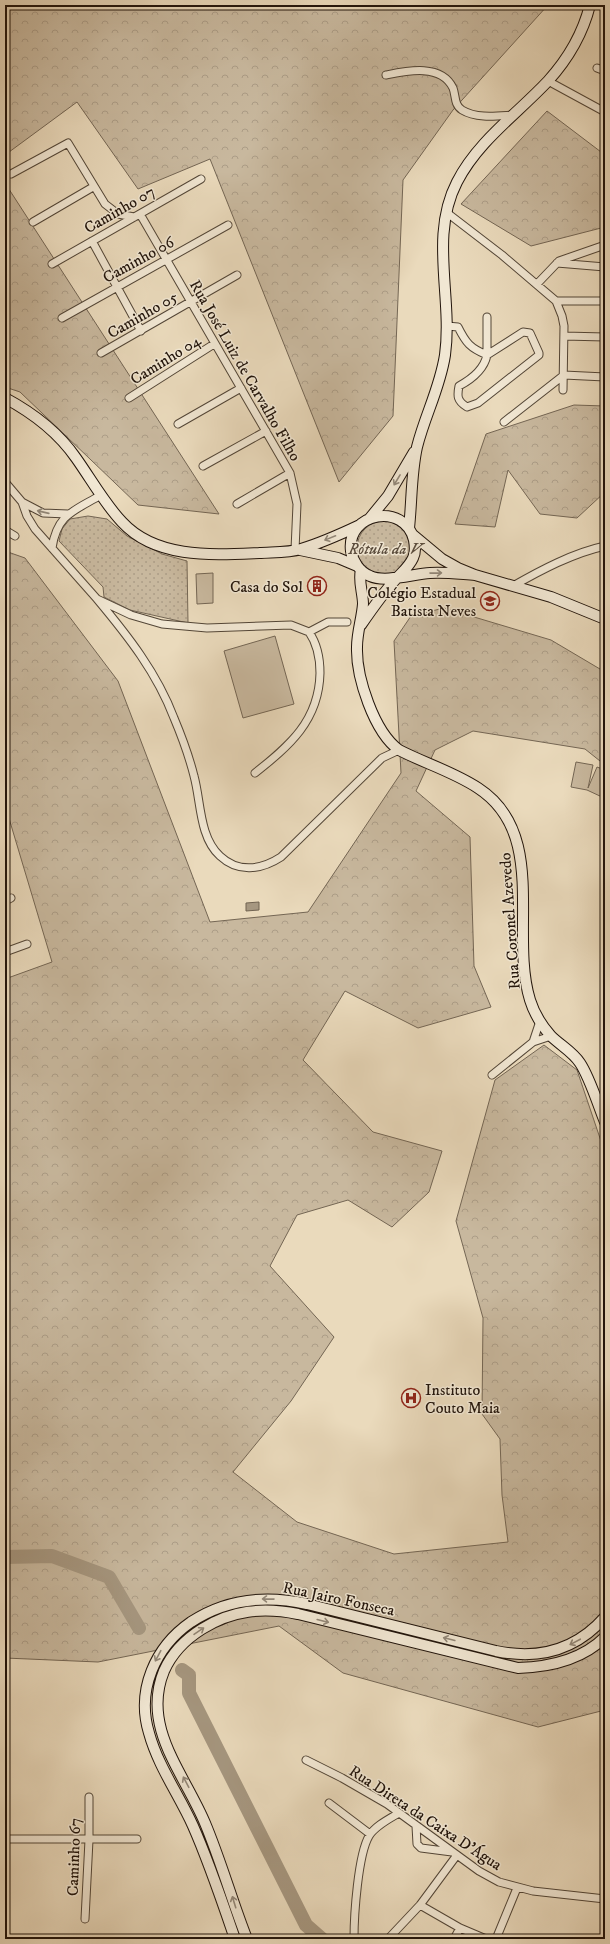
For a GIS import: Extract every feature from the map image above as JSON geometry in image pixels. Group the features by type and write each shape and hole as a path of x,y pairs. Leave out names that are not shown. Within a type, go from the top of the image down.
{"main road":[{"path":"397,577 406,569 413,558 415,546 411,531 411,486 417,446 442,374 448,335 447,291 443,243 446,212 457,181 468,164 486,142 548,81 568,54 584,25 590,5"},
{"path":"5,398 36,417 54,433 75,457 118,518 134,533 145,540 173,550 221,554 297,550 338,558 359,568 370,576 380,579 430,573 475,575"},
{"path":"297,550 360,525 370,518 388,496 417,446"},
{"path":"370,518 381,515 392,516 402,521 442,559 475,575 551,597 605,619"},
{"path":"359,568 353,558 352,540 360,525"},
{"name":"Rua Coronel Azevedo","path":"359,568 363,595 360,626 356,646 360,672 371,708 383,734 390,743 399,750 478,788 500,809 511,824 520,851 524,951 528,990 533,1009 551,1036 579,1062 605,1122"},
{"name":"Rua Coronel Azevedo","path":"360,626 397,577"},
{"name":"Rua Jairo Fonseca","path":"236,1939 193,1826 158,1756 146,1725 145,1701 150,1674 161,1650 181,1630 202,1616 223,1606 244,1600 275,1599 307,1604 485,1648 522,1655 551,1651 571,1645 588,1634 605,1617"},
{"name":"Rua Jairo Fonseca","path":"247,1939 216,1850 191,1792 168,1749 158,1722 156,1708 161,1679 167,1664 184,1642 197,1632 218,1621 254,1610 272,1610 292,1613 518,1668 546,1666 567,1661 591,1649 605,1637"}],"street":[{"path":"596,68 605,71"},
{"path":"386,75 416,71 434,73 443,78 452,87 457,105 462,110 470,114 485,116 513,115"},
{"path":"548,81 605,112"},
{"path":"11,174 66,143 69,144 93,187 112,210 125,216 137,215"},
{"name":"Caminho 07","path":"52,264 201,179"},
{"path":"33,222 93,187"},
{"path":"446,212 537,284 556,301 562,316 564,336 563,390"},
{"name":"Rua José Luiz de Carvalho Filho","path":"137,215 167,260 214,344 290,473 297,504 297,550"},
{"name":"Caminho 06","path":"62,318 228,225"},
{"path":"92,241 141,331"},
{"path":"537,284 557,263 605,244"},
{"path":"557,263 605,267"},
{"name":"Caminho 05","path":"101,353 237,276"},
{"path":"556,301 605,301"},
{"path":"487,317 487,355 478,372 469,380 458,386 457,395 461,404 467,407 478,403 539,353 530,333 523,332 487,355"},
{"path":"447,326 458,327 465,341 475,350 487,355"},
{"path":"564,336 605,337"},
{"name":"Caminho 04","path":"129,398 214,344"},
{"path":"504,422 564,375 605,377"},
{"path":"178,424 241,388"},
{"path":"202,466 266,431"},
{"path":"237,504 290,473"},
{"path":"5,482 22,502 30,522 97,599 138,651 167,699 185,746 194,777 202,816 210,841 219,856 230,864 243,868 257,868 268,865 280,857 382,758 390,743"},
{"path":"52,548 56,531 68,514 101,495"},
{"path":"22,502 43,513 68,514"},
{"path":"5,530 15,536"},
{"path":"513,586 545,569 579,554 605,546"},
{"path":"97,599 131,615 162,624 207,628 291,625 309,632 317,647 320,663 319,690 314,707 303,728 284,749 255,773"},
{"path":"309,632 328,622 347,622"},
{"path":"382,758 399,750"},
{"path":"5,952 27,944"},
{"path":"533,1042 540,1021"},
{"path":"492,1075 533,1042 551,1036"},
{"name":"Rua Direta da Caixa D'Água","path":"306,1760 342,1778 387,1804 454,1854 490,1877 517,1888 605,1899"},
{"name":"Caminho 67","path":"85,1919 90,1840 88,1797"},
{"path":"329,1803 370,1834"},
{"path":"354,1939 356,1902 361,1861 370,1834 399,1813"},
{"path":"388,1939 420,1905 454,1854 421,1848 417,1844 416,1826"},
{"path":"5,1839 137,1839"},
{"path":"496,1939 517,1888"},
{"path":"420,1905 460,1928 486,1939"},
{"path":"454,1939 460,1928"}],"green space":[{"path":"5,5 548,5 453,110 403,180 393,416 339,482 210,159 138,189 77,102 5,155"},
{"path":"547,111 605,155 605,227 531,246 461,204"},
{"path":"5,183 219,514 138,505 20,392 5,387"},
{"path":"574,405 605,406 605,492 577,518 540,514 508,470 495,527 455,524 486,434"},
{"path":"88,516 107,519 127,536 162,554 187,561 188,623 130,610 104,597 103,587 59,541 62,529 70,519"},
{"name":"Rótula da V","path":"384,521 394,523 403,529 409,538 411,548 409,558 403,567 394,573 384,575 374,573 365,567 359,558 357,548 359,538 365,529 374,523"},
{"path":"5,551 25,558 118,681 210,922 308,912 401,773 394,641 411,616 444,608 551,640 605,672 605,765 585,749 473,731 435,750 416,791 470,837 474,966 491,1007 418,1028 345,991 303,1060 373,1132 442,1151 429,1192 392,1227 348,1200 297,1215 270,1266 334,1337 291,1401 233,1472 297,1522 394,1554 508,1542 502,1495 500,1439 482,1414 483,1318 456,1221 495,1080 544,1045 577,1070 605,1153 605,1710 538,1727 343,1673 279,1626 98,1662 5,1658 5,979 52,962 5,805"},
{"path":"213,573 213,603 197,604 196,574"},
{"path":"275,636 294,704 243,718 224,651"},
{"path":"576,762 593,765 588,788 597,767 605,770 605,789 602,797 587,790 571,787"}],"shaded area":[{"path":"259,902 259,910 246,911 246,903"}],"waterway":[{"path":"5,1557 52,1556 109,1577 139,1628"},
{"path":"182,1670 189,1675 189,1693 306,1925 322,1939"}],"place":[{"name":"Casa do Sol","path":"317,586"},
{"name":"Colégio Estadual Batista Neves","path":"490,601"},
{"name":"Instituto Couto Maia","path":"411,1398"}]}
